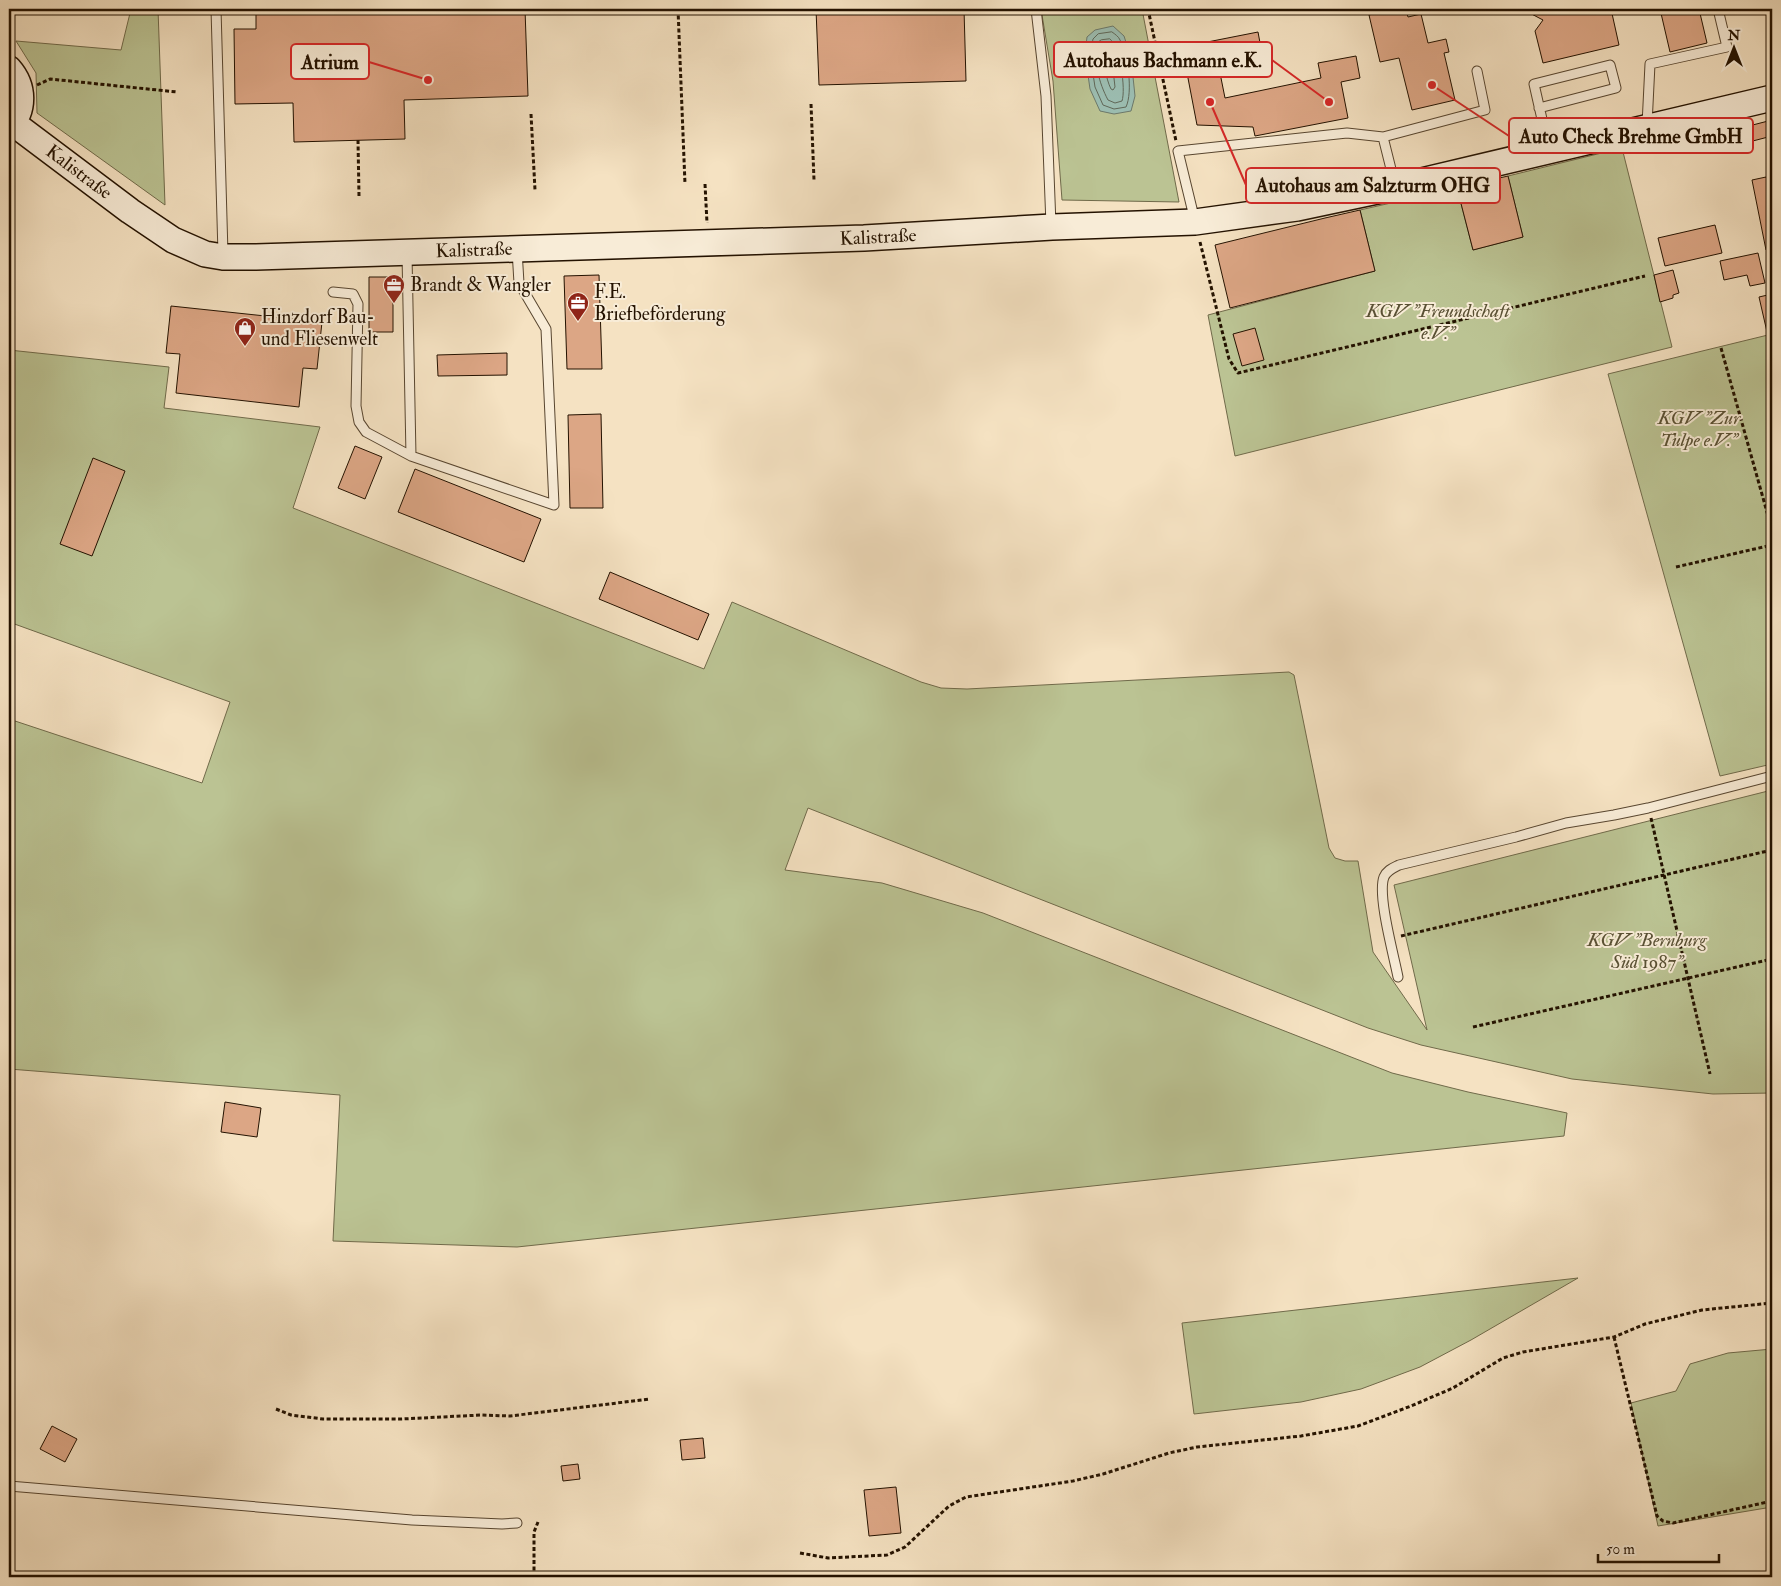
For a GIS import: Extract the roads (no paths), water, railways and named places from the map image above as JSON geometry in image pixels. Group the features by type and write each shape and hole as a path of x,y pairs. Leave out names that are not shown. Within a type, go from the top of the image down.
{"street":[{"path":"9,68 21,92 19,111 11,125"},
{"name":"Kalistraße","path":"11,125 158,231 188,248 205,254 223,257 864,238 1052,227 1195,222 1297,208 1396,187 1772,98"}],"lane":[{"path":"216,9 223,257"},
{"path":"1036,9 1046,96 1052,227"},
{"path":"1647,127 1650,64 1727,47 1718,9"},
{"path":"1539,108 1616,88 1610,65 1534,84 1539,108 1549,151"},
{"path":"1195,222 1178,151 1347,133 1383,137 1485,110 1477,71"},
{"path":"1383,137 1396,187"},
{"path":"333,292 353,294 358,304 356,406 359,422 366,432 411,456 554,505 546,329 519,283 517,249"},
{"path":"407,252 411,456"},
{"path":"1398,977 1385,917 1383,878 1387,871 1399,865 1566,823 1648,808 1772,776"},
{"path":"9,1486 412,1520 517,1523"}],"water":[{"path":"1113,26 1124,36 1131,58 1135,96 1131,111 1114,114 1100,111 1090,89 1085,54 1087,37 1095,30"}],"place":[{"name":"Atrium","path":"428,80"},
{"name":"Auto Check Brehme GmbH","path":"1432,85"},
{"name":"Autohaus am Salzturm OHG","path":"1210,102"},
{"name":"Autohaus Bachmann e.K.","path":"1329,102"},
{"name":"Brandt & Wangler","path":"394,304"},
{"name":"F.E. Briefbeförderung","path":"578,322"},
{"name":"Hinzdorf Bau- und Fliesenwelt","path":"245,347"}],"park label":[{"name":"KGV \"Freundschaft e.V.\"","path":"1438,322"},
{"name":"KGV \"Zur Tulpe e.V.\"","path":"1699,429"},
{"name":"KGV \"Bernburg Süd 1987\"","path":"1647,951"}]}
